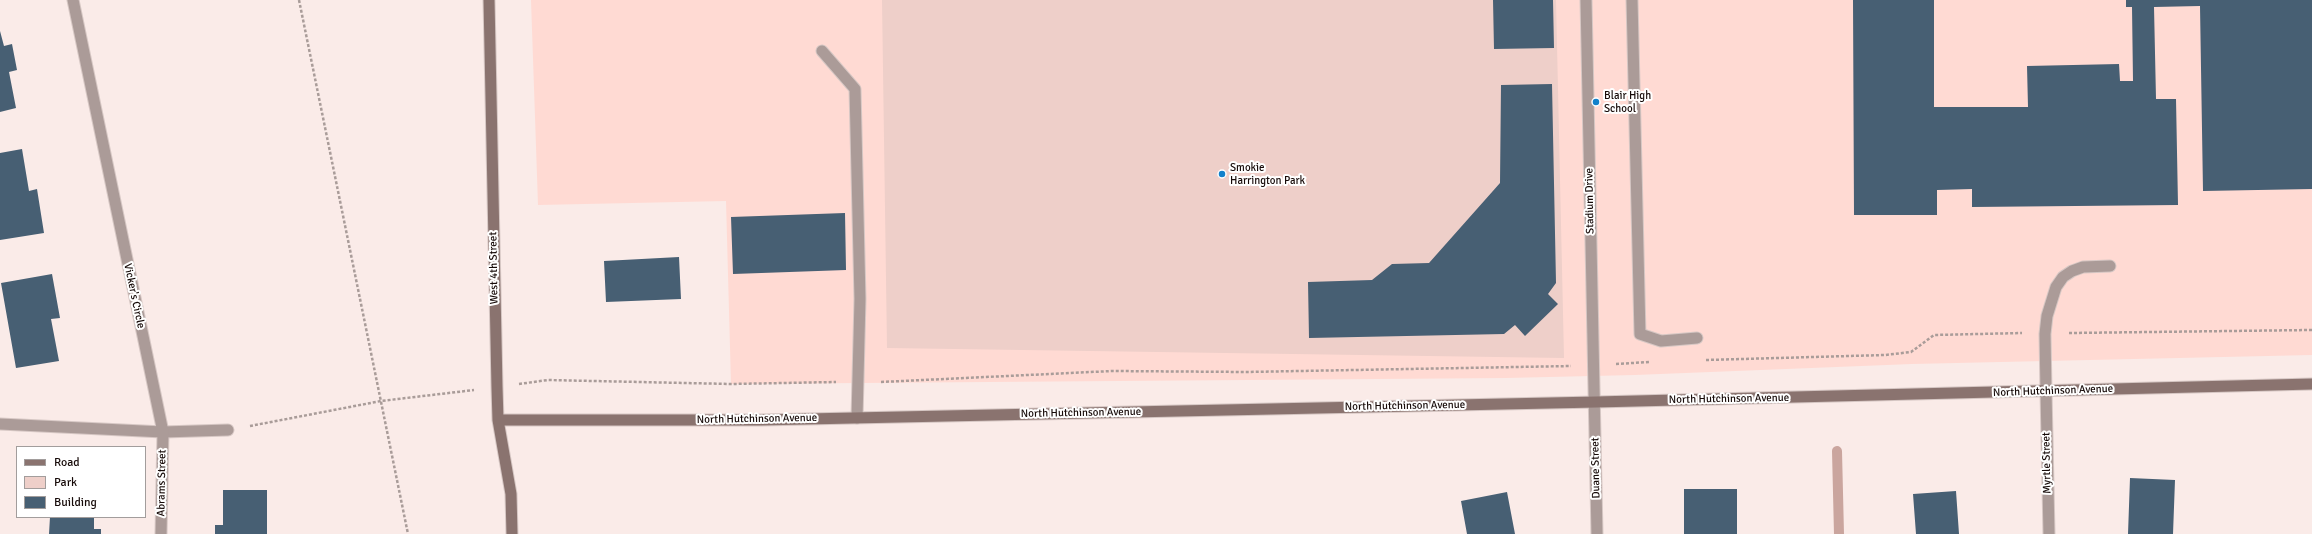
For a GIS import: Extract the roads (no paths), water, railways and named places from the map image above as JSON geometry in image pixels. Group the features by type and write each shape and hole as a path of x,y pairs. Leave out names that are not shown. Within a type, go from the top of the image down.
{"main road":[{"name":"West 4th Street","path":"489,0 498,420 511,494 512,534"},
{"name":"North Hutchinson Avenue","path":"498,420 858,418 1596,402 2312,384"}],"street":[{"name":"Vicker's Circle","path":"74,0 163,432"},
{"name":"Stadium Drive","path":"1586,0 1596,402"},
{"path":"1632,0 1640,334 1661,341 1697,338"},
{"path":"822,51 855,89 860,299 858,418"},
{"name":"Myrtle Street","path":"2049,534 2045,334 2051,300 2063,277 2083,267 2110,266"},
{"name":"Duane Street","path":"1596,402 1597,534"},
{"path":"0,424 163,432 228,430"},
{"name":"Abrams Street","path":"161,534 163,432"}],"waterway":[{"path":"1837,451 1839,534"}],"place":[{"name":"Blair High School","path":"1596,102"},
{"name":"Smokie Harrington Park","path":"1222,174"}]}
